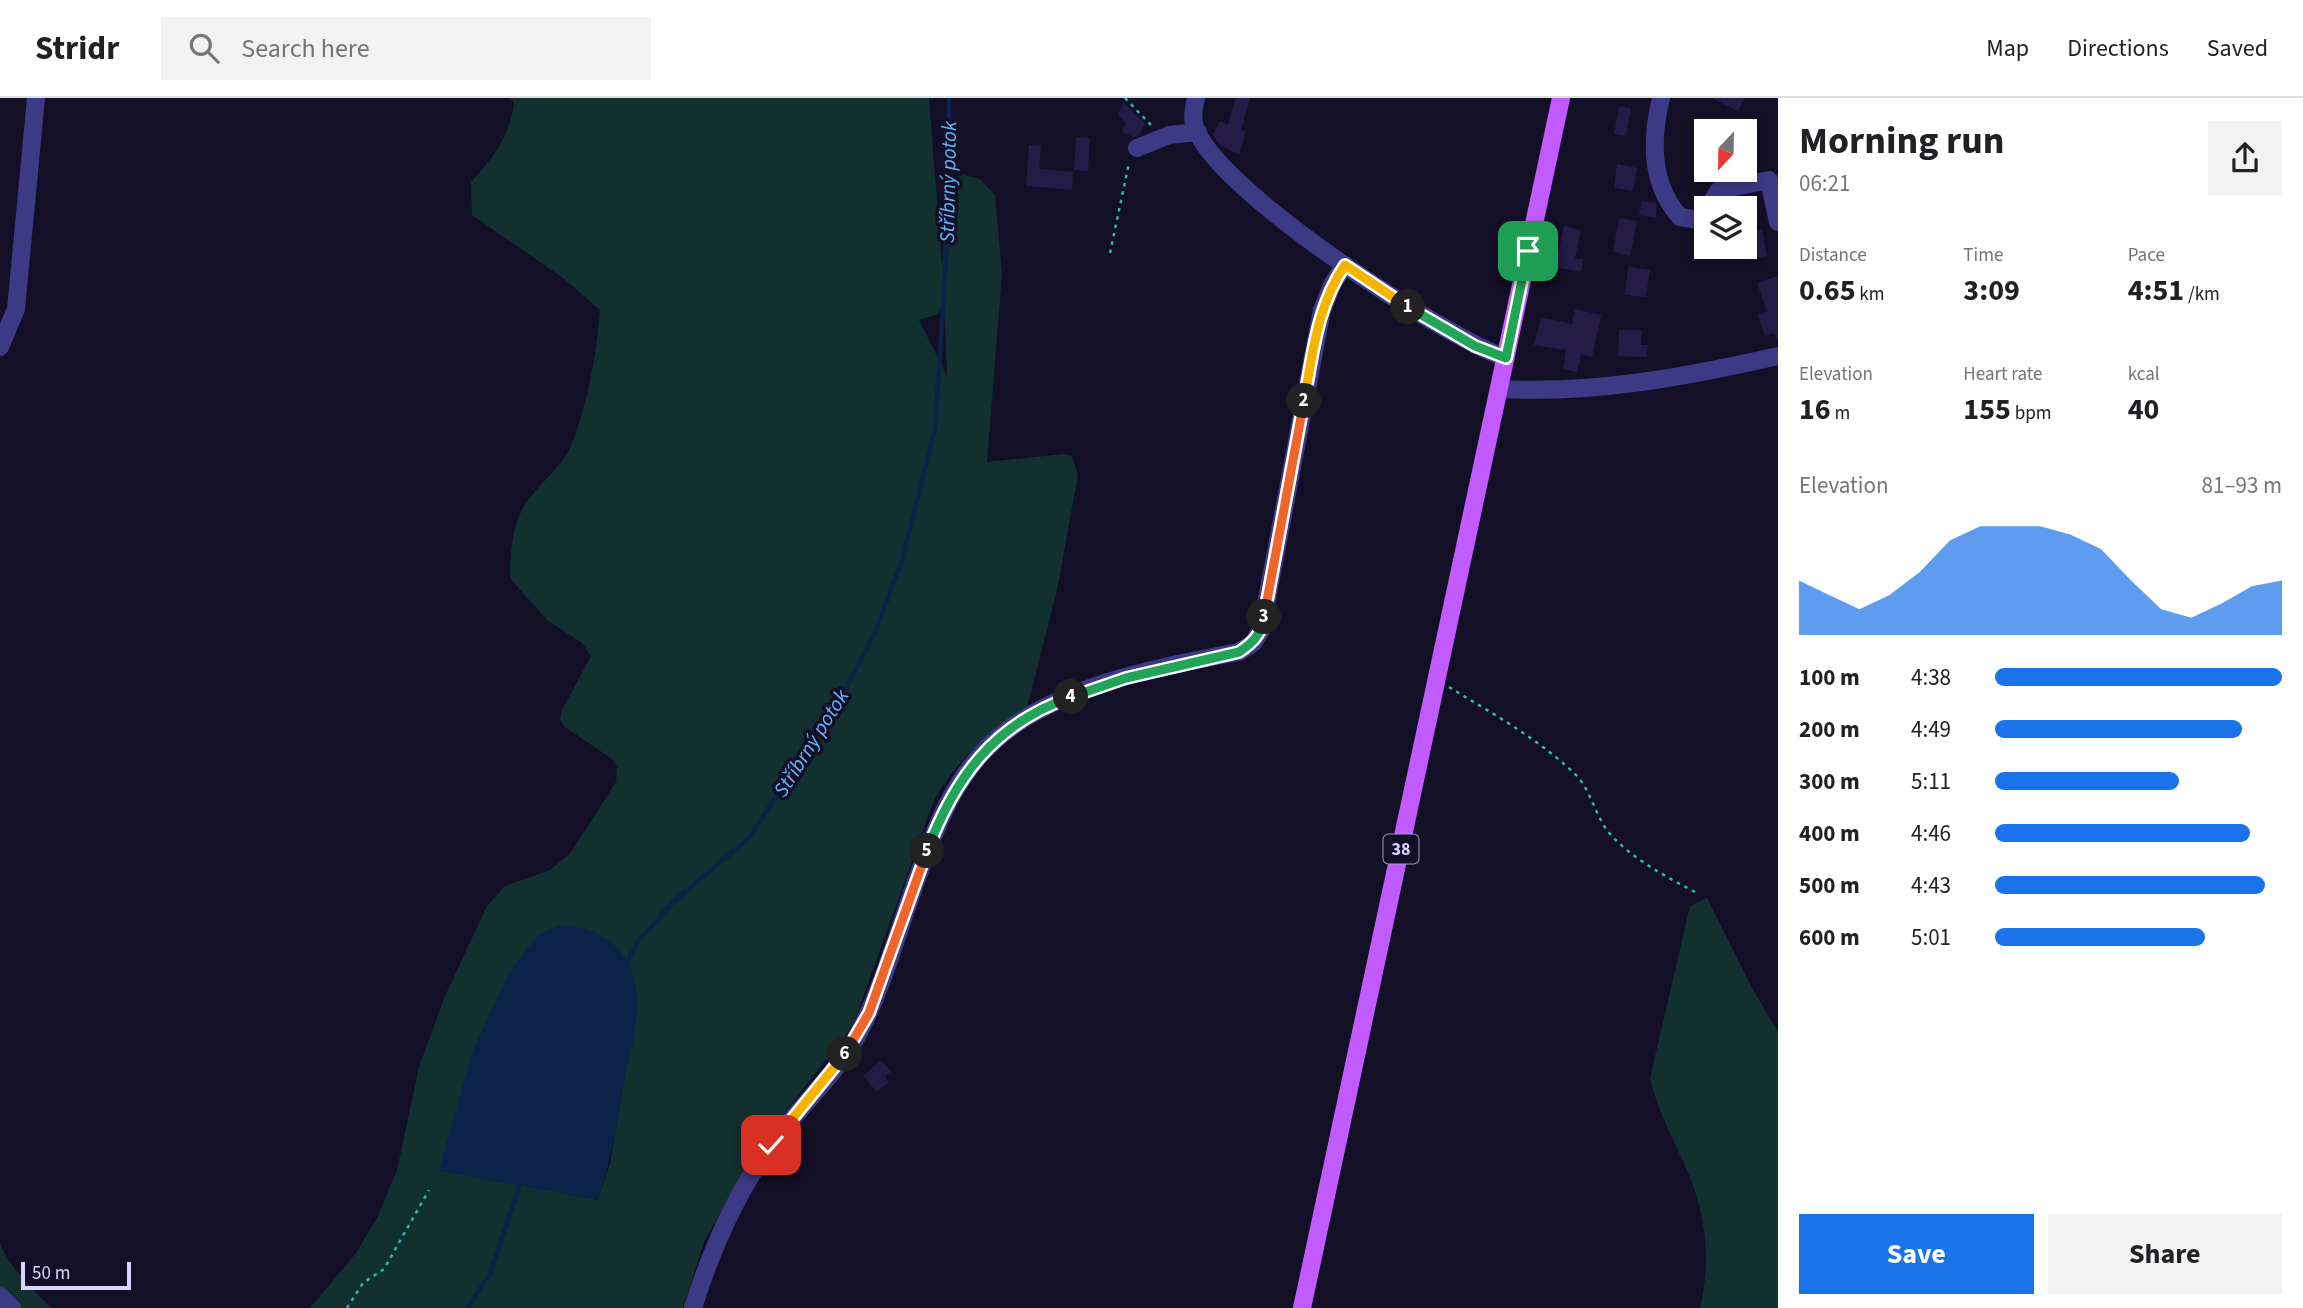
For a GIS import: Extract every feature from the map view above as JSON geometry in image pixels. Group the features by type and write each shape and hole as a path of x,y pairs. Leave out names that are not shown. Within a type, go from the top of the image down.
{"main road":[{"name":"38","path":"1301,1308 1562,98"}],"street":[{"path":"0,348 16,309 36,98"},
{"path":"1196,98 1194,113 1198,132 1229,173 1304,236 1441,327 1506,358"},
{"path":"1661,98 1653,140 1664,191 1680,217 1694,219"},
{"path":"1137,148 1163,137 1198,132"},
{"path":"1715,196 1719,190 1769,180 1778,222"},
{"path":"693,1308 719,1235 747,1182 771,1145 830,1076 869,1013 943,809 966,773 989,745 1027,718 1059,701 1126,678 1239,652 1253,643 1261,630 1322,310 1333,283 1345,265"},
{"path":"1499,389 1574,391 1631,385 1778,356"},
{"path":"0,1296 12,1308"}],"path":[{"path":"1125,98 1163,137"},
{"path":"1110,253 1124,179 1137,148"},
{"path":"1437,679 1515,726 1546,750 1578,777 1609,834 1648,866 1695,891"},
{"path":"347,1308 363,1283 384,1269 429,1190"}],"green space":[{"path":"510,98 929,98 942,266 948,182 963,175 980,179 995,195 1002,274 987,462 1064,454 1072,456 1078,475 1057,590 1027,708 974,748 934,800 853,1025 757,1148 704,1242 683,1308 310,1308 356,1253 378,1216 397,1170 419,1067 445,996 487,906 505,886 550,870 571,852 616,782 617,767 612,759 565,727 560,719 562,710 591,656 582,643 547,620 510,578 513,540 520,513 563,459 573,441 591,376 600,310 563,278 472,215 471,182 499,146 509,126 514,103","holes":["944,304 947,376 919,320 938,314","624,956 634,983 637,1007 610,1163 598,1200 519,1184"]},
{"path":"1707,898 1753,990 1778,1032 1778,1308 1700,1308 1706,1255 1703,1220 1693,1186 1661,1113 1650,1078 1690,906"},
{"path":"0,1243 15,1269 52,1308 0,1308"}],"water":[{"path":"560,925 593,932 617,948 626,960 636,989 637,1016 634,1035 610,1156 598,1200 439,1171 472,1053 509,972 539,934"}],"building":[{"path":"1235,98 1250,98 1241,130 1246,132 1239,155 1218,143 1213,134 1220,121 1228,125"},
{"path":"1712,98 1745,98 1738,111"},
{"path":"1123,102 1145,123 1139,135 1133,137 1122,132 1126,123 1118,114"},
{"path":"1619,106 1631,109 1626,136 1614,134"},
{"path":"1076,137 1090,138 1088,171 1074,170"},
{"path":"1029,145 1041,146 1039,169 1073,172 1072,190 1026,186"},
{"path":"1617,164 1637,168 1633,191 1614,188"},
{"path":"1642,201 1657,203 1656,218 1639,215"},
{"path":"1619,218 1637,221 1630,256 1613,252"},
{"path":"1564,226 1581,230 1575,258 1584,259 1581,272 1555,267"},
{"path":"1762,230 1767,256 1757,258 1757,231"},
{"path":"1628,267 1650,270 1646,297 1625,295"},
{"path":"1778,276 1776,338 1774,333 1765,336 1757,314 1767,311 1757,283"},
{"path":"1575,309 1601,315 1592,357 1581,355 1577,372 1563,369 1566,350 1534,345 1541,317 1572,324"},
{"path":"1619,330 1642,330 1641,345 1648,345 1647,357 1618,356"},
{"path":"881,1060 891,1071 885,1077 889,1082 877,1092 863,1076"}],"waterway":[{"name":"Stříbrný potok","path":"626,965 637,943 673,902 749,838 841,698 876,630 902,560 935,430 948,226 949,98"},
{"name":"Stříbrný potok","path":"467,1308 491,1272 521,1181"}],"route":[{"path":"771,1145 830,1076 854,1041 869,1013 943,809 966,773 989,745 1027,718 1059,701 1126,678 1239,652 1253,643 1261,630 1322,310 1327,294 1345,265 1441,327 1475,346 1506,358 1528,251"}]}
